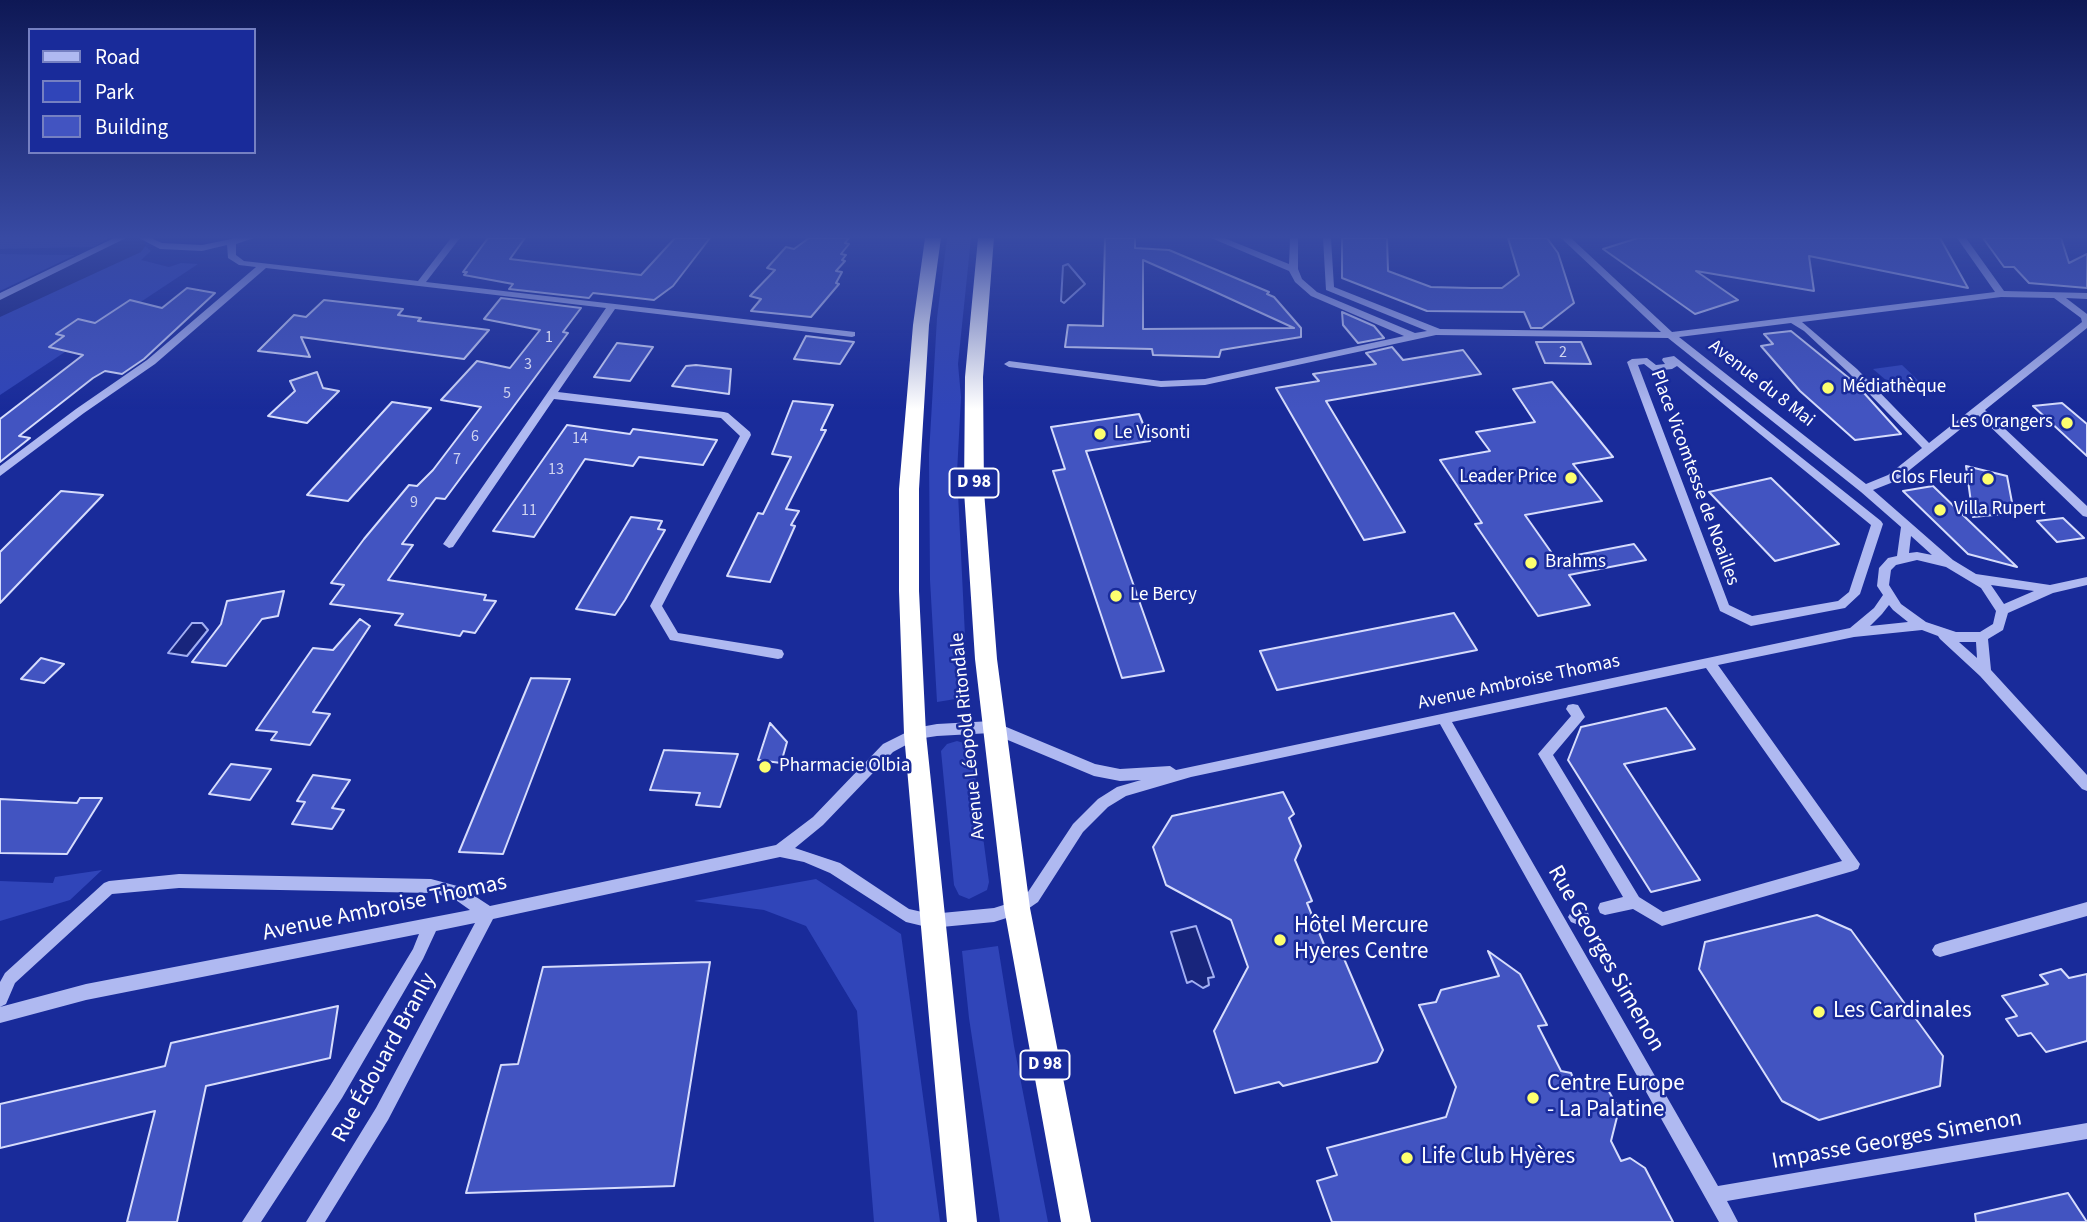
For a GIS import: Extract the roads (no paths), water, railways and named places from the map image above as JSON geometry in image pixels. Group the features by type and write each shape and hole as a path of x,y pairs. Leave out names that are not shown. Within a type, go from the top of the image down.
{"highway":[{"path":"925,295 909,489 909,591 915,734 962,1222"},
{"name":"Avenue Léopold Ritondale","path":"981,295 974,377 974,491 992,727 1017,908 1076,1222"}],"street":[{"path":"0,472 80,411 151,362 229,295"},
{"path":"511,295 852,334"},
{"path":"1316,295 1413,337"},
{"path":"1346,295 1436,332"},
{"name":"Avenue du 8 Mai","path":"1627,295 1670,335 1865,489 1949,563"},
{"path":"1009,364 1161,384 1205,382 1436,332 1670,335 1993,295"},
{"path":"2021,295 2087,296"},
{"path":"1865,489 1892,478 1927,447 2085,328 2085,317 2058,297"},
{"path":"449,544 612,306"},
{"path":"1793,320 1807,328 1853,371 1927,447"},
{"name":"Place Vicomtesse de Noailles","path":"1674,359 1877,524 1854,594 1841,605 1751,621 1724,608 1633,362 1647,361 1653,368 1672,366 1667,360 1674,359"},
{"path":"551,395 724,415 746,435 656,606 674,637 778,654"},
{"path":"1978,409 2087,513"},
{"path":"1903,557 1907,526"},
{"path":"1903,557 1933,558 1949,563 1976,578 1993,593 2002,610 1999,627 1982,637 1941,633 1922,625 1888,597 1882,576 1892,561 1903,557"},
{"path":"1976,578 2050,589"},
{"path":"2002,610 2050,589 2087,581"},
{"path":"1854,632 1878,611 1888,597"},
{"name":"Avenue Ambroise Thomas","path":"0,1015 86,992 431,925 780,851 804,856 835,868 906,915 931,921 994,915 1017,908 1033,897 1078,828 1103,803 1122,791 1191,771 1854,632 1922,625"},
{"path":"1941,633 1985,672 2087,785"},
{"path":"1982,637 1985,672"},
{"path":"1573,709 1578,717 1545,754 1634,902 1662,919 1847,866 1709,663"},
{"name":"Rue Georges Simenon","path":"1443,718 1729,1222"},
{"name":"Avenue Ambroise Thomas","path":"780,851 818,821 888,748 915,734 972,726 992,727 1094,770 1120,775 1191,771"},
{"path":"0,999 10,978 109,888 179,881 431,886 456,892 488,913"},
{"path":"1605,908 1634,902"},
{"path":"1940,950 2087,909"},
{"name":"Rue Édouard Branly","path":"315,1222 382,1114 488,913"},
{"path":"251,1222 336,1092 418,954 431,925"},
{"name":"Impasse Georges Simenon","path":"1714,1195 2087,1131"}],"waterway":[{"path":"0,307 25,295"}],"place":[{"name":"Médiathèque","path":"1828,388"},
{"name":"Les Orangers","path":"2067,423"},
{"name":"Le Visonti","path":"1100,434"},
{"name":"Leader Price","path":"1571,478"},
{"name":"Clos Fleuri","path":"1988,479"},
{"name":"Villa Rupert","path":"1940,510"},
{"name":"Brahms","path":"1531,563"},
{"name":"Le Bercy","path":"1116,596"},
{"name":"Pharmacie Olbia","path":"765,767"},
{"name":"Hôtel Mercure Hyeres Centre","path":"1280,940"},
{"name":"Les Cardinales","path":"1819,1012"},
{"name":"Centre Europe - La Palatine","path":"1533,1098"},
{"name":"Life Club Hyères","path":"1407,1158"}]}
